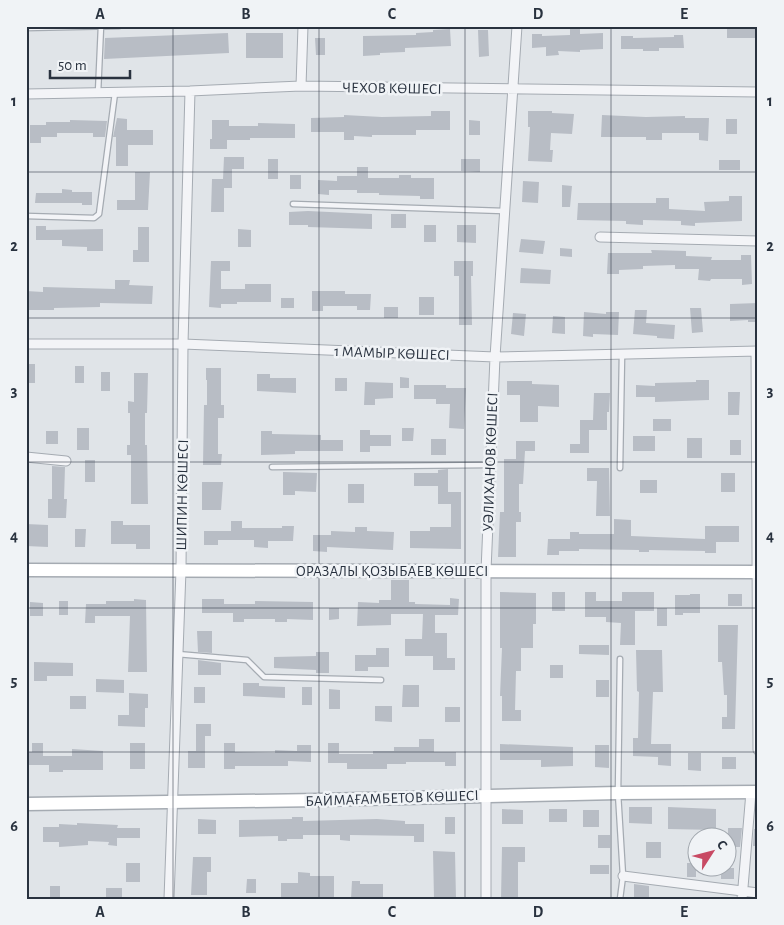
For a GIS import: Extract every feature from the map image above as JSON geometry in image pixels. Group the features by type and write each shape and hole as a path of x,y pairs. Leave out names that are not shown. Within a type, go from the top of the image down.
{"street":[{"path":"301,86 303,26"},
{"name":"УӘЛИХАНОВ КӨШЕСІ","path":"486,899 486,571 495,357 511,90 517,26"},
{"name":"ЧЕХОВ КӨШЕСІ","path":"26,94 190,91 301,86 758,92"},
{"name":"ШИПИН КӨШЕСІ","path":"169,899 171,802 181,570 190,91"},
{"path":"600,237 758,240"},
{"name":"1 МАМЫР КӨШЕСІ","path":"26,344 184,344 495,357 757,351"},
{"path":"757,351 758,750"},
{"path":"26,457 66,460"},
{"name":"ОРАЗАЛЫ ҚОЗЫБАЕВ КӨШЕСІ","path":"26,570 757,572"},
{"path":"742,895 754,792"},
{"name":"БАЙМАҒАМБЕТОВ КӨШЕСІ","path":"26,804 754,792"},
{"path":"623,876 742,895 758,893"}],"lane":[{"path":"26,28 119,26"},
{"path":"98,93 101,27"},
{"path":"26,216 94,218 99,214 115,93"},
{"path":"293,204 504,211"},
{"path":"620,468 622,354"},
{"path":"272,466 490,465"},
{"path":"177,654 247,660 264,677 381,680"},
{"path":"620,659 618,793 623,876 620,899"}],"building":[{"path":"570,26 580,26 580,34 603,33 603,49 580,50 580,52 558,51 559,55 546,56 546,47 532,48 532,34 542,34 542,36 570,35"},
{"path":"727,26 758,26 758,38 727,38"},
{"path":"450,29 451,46 405,48 405,52 363,56 363,36 416,35 416,33 433,32 433,30"},
{"path":"478,30 488,30 489,56 479,57"},
{"path":"228,33 229,53 104,59 105,38"},
{"path":"246,33 283,33 283,58 246,58"},
{"path":"674,35 683,35 684,48 659,48 659,51 621,49 621,36 633,36 633,38 674,37"},
{"path":"315,38 325,38 325,55 316,55"},
{"path":"431,111 450,111 450,130 416,130 416,135 354,136 354,140 344,140 344,132 311,132 311,118 344,117 344,115 382,117 431,116"},
{"path":"528,111 552,111 552,113 574,114 572,134 551,133 550,150 553,150 552,162 528,161 530,127 528,127"},
{"path":"602,115 709,118 708,141 699,140 699,133 662,133 662,140 646,140 646,137 601,137"},
{"path":"117,118 127,119 127,130 153,130 153,145 128,145 128,166 116,166 116,137 113,137"},
{"path":"726,119 737,119 737,134 726,134"},
{"path":"70,120 107,121 105,137 93,137 93,133 57,133 57,137 41,137 41,143 30,143 30,125 46,125 46,122 70,122"},
{"path":"212,120 229,120 229,126 258,126 258,123 295,124 295,138 227,140 227,149 210,149"},
{"path":"469,120 480,121 480,135 469,135"},
{"path":"224,157 244,157 244,169 232,169 232,188 224,188 224,212 211,212 212,179 223,179"},
{"path":"268,159 278,159 278,179 268,179"},
{"path":"461,159 480,159 480,172 461,171"},
{"path":"719,160 740,160 740,170 719,170"},
{"path":"357,167 368,167 368,178 399,178 399,175 411,175 411,178 434,178 434,199 420,199 420,196 357,193 357,190 329,190 329,195 318,194 318,180 337,181 337,176 357,176"},
{"path":"135,172 150,172 148,210 117,210 117,200 135,200"},
{"path":"290,175 301,175 301,189 290,189"},
{"path":"523,181 539,182 538,203 522,202"},
{"path":"562,185 572,186 570,207 562,207"},
{"path":"62,189 72,190 72,192 92,192 92,205 82,205 82,203 35,203 36,193 62,193"},
{"path":"729,196 742,196 742,221 695,223 695,226 681,225 681,221 643,220 643,225 626,224 626,221 577,220 578,203 656,203 656,198 669,198 669,209 705,211 704,202 729,201"},
{"path":"289,212 372,214 372,229 289,225"},
{"path":"391,214 406,214 406,228 391,228"},
{"path":"424,225 436,225 436,242 424,242"},
{"path":"457,225 476,225 476,243 457,242"},
{"path":"36,226 46,226 46,230 103,229 103,251 87,251 87,247 62,246 62,240 36,240"},
{"path":"138,227 149,227 149,262 133,262 133,250 138,250"},
{"path":"238,229 251,230 251,247 238,247"},
{"path":"521,239 545,241 543,254 519,252"},
{"path":"560,248 572,249 572,257 560,256"},
{"path":"651,250 686,251 686,256 712,257 711,260 741,260 741,255 751,255 752,284 742,285 742,279 698,280 699,269 675,269 675,265 643,266 643,269 619,270 619,274 607,274 608,253 652,253"},
{"path":"211,261 230,261 230,271 221,271 221,289 245,289 245,284 271,284 271,302 237,302 237,304 221,304 221,308 209,307"},
{"path":"454,261 473,261 473,276 471,276 472,325 459,325 459,276 454,276"},
{"path":"521,268 551,270 550,284 520,283"},
{"path":"115,280 130,280 129,285 153,286 152,304 100,303 100,307 26,310 26,291 43,292 43,287 115,289"},
{"path":"312,291 345,291 345,294 371,294 370,310 357,310 357,306 323,306 323,311 312,311"},
{"path":"419,297 434,297 434,315 419,315"},
{"path":"281,298 294,298 294,308 281,308"},
{"path":"758,303 758,322 748,322 748,320 730,321 730,304"},
{"path":"384,307 398,307 398,318 384,318"},
{"path":"690,308 701,308 703,332 692,333"},
{"path":"635,310 647,310 646,323 675,325 674,339 633,334"},
{"path":"584,312 606,314 606,312 619,312 618,335 593,334 593,337 583,336"},
{"path":"513,313 526,314 524,336 511,334"},
{"path":"553,316 565,317 565,334 552,333"},
{"path":"26,364 35,364 35,383 26,383"},
{"path":"75,366 84,366 84,383 75,383"},
{"path":"206,368 221,368 221,405 224,405 224,418 218,418 218,454 222,454 221,465 203,465 204,405 207,405"},
{"path":"101,372 110,372 110,391 101,391"},
{"path":"134,373 148,373 145,445 147,445 148,504 131,504 131,455 127,455 127,445 130,445 128,401 134,402"},
{"path":"257,374 270,374 270,378 296,378 296,393 257,391"},
{"path":"400,377 409,378 409,388 400,388"},
{"path":"335,378 347,378 347,391 335,391"},
{"path":"696,380 709,380 709,400 655,402 655,397 636,397 636,385 655,386 655,383 696,382"},
{"path":"507,381 532,381 532,384 559,385 559,407 538,406 538,422 520,422 520,395 507,395"},
{"path":"365,382 393,383 393,398 375,399 375,405 364,405"},
{"path":"414,385 446,385 446,388 466,388 464,429 449,428 450,404 436,404 436,399 414,399"},
{"path":"728,392 740,392 739,415 728,415"},
{"path":"594,393 610,393 607,430 589,430 589,453 570,453 570,444 580,444 580,420 593,420"},
{"path":"653,419 671,419 671,431 653,431"},
{"path":"77,428 89,428 89,450 77,450"},
{"path":"402,428 414,428 413,441 402,441"},
{"path":"360,430 370,430 370,435 391,435 391,446 370,446 370,452 360,452"},
{"path":"46,431 58,431 58,444 46,444"},
{"path":"261,431 272,431 272,434 321,435 321,440 343,440 343,451 295,451 295,454 261,455"},
{"path":"633,436 655,436 655,451 633,451"},
{"path":"687,438 702,438 702,458 687,458"},
{"path":"431,439 446,439 446,455 431,455"},
{"path":"730,440 741,440 741,455 730,455"},
{"path":"516,441 535,441 535,451 525,451 523,484 519,484 521,522 516,522 516,557 498,557 500,512 504,512 504,459 516,459"},
{"path":"85,460 95,460 95,482 85,482"},
{"path":"52,466 65,467 64,499 67,499 66,518 48,518 48,499 52,499"},
{"path":"587,468 609,468 610,516 596,516 597,481 587,481"},
{"path":"448,469 448,492 461,492 461,549 410,548 410,531 430,531 430,527 451,527 451,504 438,504 438,486 414,486 414,473 438,473 438,470"},
{"path":"283,472 317,473 316,492 295,491 295,495 283,495"},
{"path":"721,473 735,473 735,492 721,492"},
{"path":"640,480 657,480 657,493 640,493"},
{"path":"202,482 223,482 221,510 202,510"},
{"path":"348,484 364,484 364,503 348,503"},
{"path":"614,519 631,520 631,536 705,539 705,526 739,526 739,542 716,542 716,553 705,553 705,551 649,550 649,552 639,552 639,550 579,549 579,551 559,551 559,555 547,555 548,539 570,539 570,532 579,532 579,534 614,534"},
{"path":"111,521 123,521 123,525 150,525 150,549 136,549 136,544 111,544"},
{"path":"231,521 242,521 242,528 282,528 282,526 294,526 293,541 268,541 268,548 254,547 254,540 218,540 218,545 204,545 204,531 231,531"},
{"path":"26,524 48,525 48,547 26,546"},
{"path":"355,527 367,527 367,531 394,532 393,550 327,547 327,552 313,551 313,535 331,535 331,531 355,532"},
{"path":"75,529 86,529 85,547 75,547"},
{"path":"391,580 409,580 409,602 415,602 415,604 450,605 450,598 459,599 458,615 435,615 435,633 447,633 447,658 455,658 455,670 433,670 433,656 405,656 405,639 422,639 423,614 391,614 391,625 357,626 358,602 379,603 379,600 391,600"},
{"path":"500,592 536,593 536,624 533,624 533,648 521,648 521,671 516,671 515,710 521,710 521,721 502,721 502,696 500,696 502,648 500,648"},
{"path":"552,592 565,592 565,611 552,611"},
{"path":"585,592 596,592 596,601 622,601 622,592 654,592 654,611 635,611 635,645 620,645 621,623 606,622 606,617 585,617"},
{"path":"700,594 700,613 675,615 675,595"},
{"path":"728,594 742,594 742,606 728,606"},
{"path":"134,599 146,600 147,672 128,672 130,616 95,616 95,623 85,623 86,604 106,604 106,601 134,601"},
{"path":"202,599 224,599 224,604 255,604 255,601 313,602 313,620 287,619 287,622 275,622 275,619 244,619 244,622 233,622 233,613 202,613"},
{"path":"59,601 68,601 68,615 59,615"},
{"path":"30,602 43,603 43,616 30,616"},
{"path":"329,608 339,608 339,619 329,620"},
{"path":"657,608 667,608 667,626 657,626"},
{"path":"718,625 738,625 735,729 722,729 722,717 727,717 727,695 724,695 722,662 718,662"},
{"path":"197,631 212,631 212,653 198,652"},
{"path":"579,645 609,645 609,655 579,654"},
{"path":"376,648 389,648 389,667 368,667 368,671 355,671 355,655 376,655"},
{"path":"636,650 662,650 663,692 653,692 651,744 671,744 671,766 658,765 658,757 633,756 633,738 638,738 639,692 637,691"},
{"path":"316,652 329,652 329,673 316,673 316,670 274,668 274,657 316,656"},
{"path":"198,660 221,663 221,675 198,675"},
{"path":"34,662 73,663 73,676 47,676 47,681 34,681"},
{"path":"550,665 563,665 563,678 550,678"},
{"path":"96,679 124,680 124,693 96,692"},
{"path":"596,680 609,680 609,697 596,697"},
{"path":"243,683 259,683 259,686 285,687 285,698 243,696"},
{"path":"403,685 419,685 419,707 402,707"},
{"path":"194,687 205,687 205,703 194,703"},
{"path":"302,687 312,687 312,705 302,705"},
{"path":"329,689 340,690 340,709 329,709"},
{"path":"129,693 148,694 148,708 145,708 145,727 118,726 118,715 129,715"},
{"path":"70,696 86,696 86,709 70,709"},
{"path":"375,706 392,706 392,722 375,721"},
{"path":"445,707 460,707 460,722 445,722"},
{"path":"196,724 211,724 211,736 205,736 205,768 188,768 188,751 196,751"},
{"path":"419,739 434,739 434,752 456,752 456,766 445,766 445,762 406,762 406,764 387,764 387,769 347,769 347,763 328,763 328,743 339,743 339,754 373,754 373,751 394,751 394,747 419,747"},
{"path":"32,743 43,743 43,756 72,756 72,749 103,751 103,770 49,772 49,765 26,765 26,752 32,752"},
{"path":"130,743 145,743 145,769 130,769"},
{"path":"224,743 235,743 235,752 275,753 275,750 297,751 297,745 311,745 311,762 288,761 288,766 235,766 235,769 224,769"},
{"path":"500,744 573,747 573,766 541,767 541,760 500,760"},
{"path":"595,745 609,745 609,768 595,767"},
{"path":"688,753 701,753 701,771 688,770"},
{"path":"722,757 736,757 736,769 722,769"},
{"path":"629,807 652,807 652,824 629,823"},
{"path":"668,807 716,809 716,828 668,829"},
{"path":"502,809 523,810 523,824 502,824"},
{"path":"549,809 567,809 567,822 549,822"},
{"path":"583,810 599,810 599,827 583,827"},
{"path":"292,817 303,817 303,821 377,819 405,821 405,824 424,824 424,842 414,842 414,836 350,835 350,841 340,840 340,835 303,835 303,839 287,839 287,841 278,841 278,836 239,837 239,820 292,819"},
{"path":"445,817 455,817 455,834 445,834"},
{"path":"198,819 216,820 216,834 198,834"},
{"path":"77,823 118,825 117,828 140,828 140,838 117,838 117,846 108,845 109,842 88,841 88,845 59,847 59,842 43,842 43,827 59,827 59,824 77,825"},
{"path":"736,828 742,828 740,847 736,847"},
{"path":"754,829 758,829 758,846 753,846"},
{"path":"598,835 610,835 610,848 598,848"},
{"path":"646,842 661,842 661,858 646,858"},
{"path":"502,847 525,847 525,862 518,862 518,899 501,899"},
{"path":"433,851 455,852 456,899 434,899"},
{"path":"193,857 211,857 211,872 207,872 207,895 191,895"},
{"path":"126,863 140,863 140,882 126,882"},
{"path":"590,865 609,865 609,874 590,874"},
{"path":"298,872 310,873 310,876 334,876 334,897 281,897 281,883 298,883"},
{"path":"247,879 256,879 256,893 246,893"},
{"path":"352,881 360,881 360,884 383,884 383,899 351,899"},
{"path":"634,884 649,886 649,899 634,899"},
{"path":"50,886 60,886 60,899 50,899"},
{"path":"106,888 122,888 122,899 106,899"}]}
